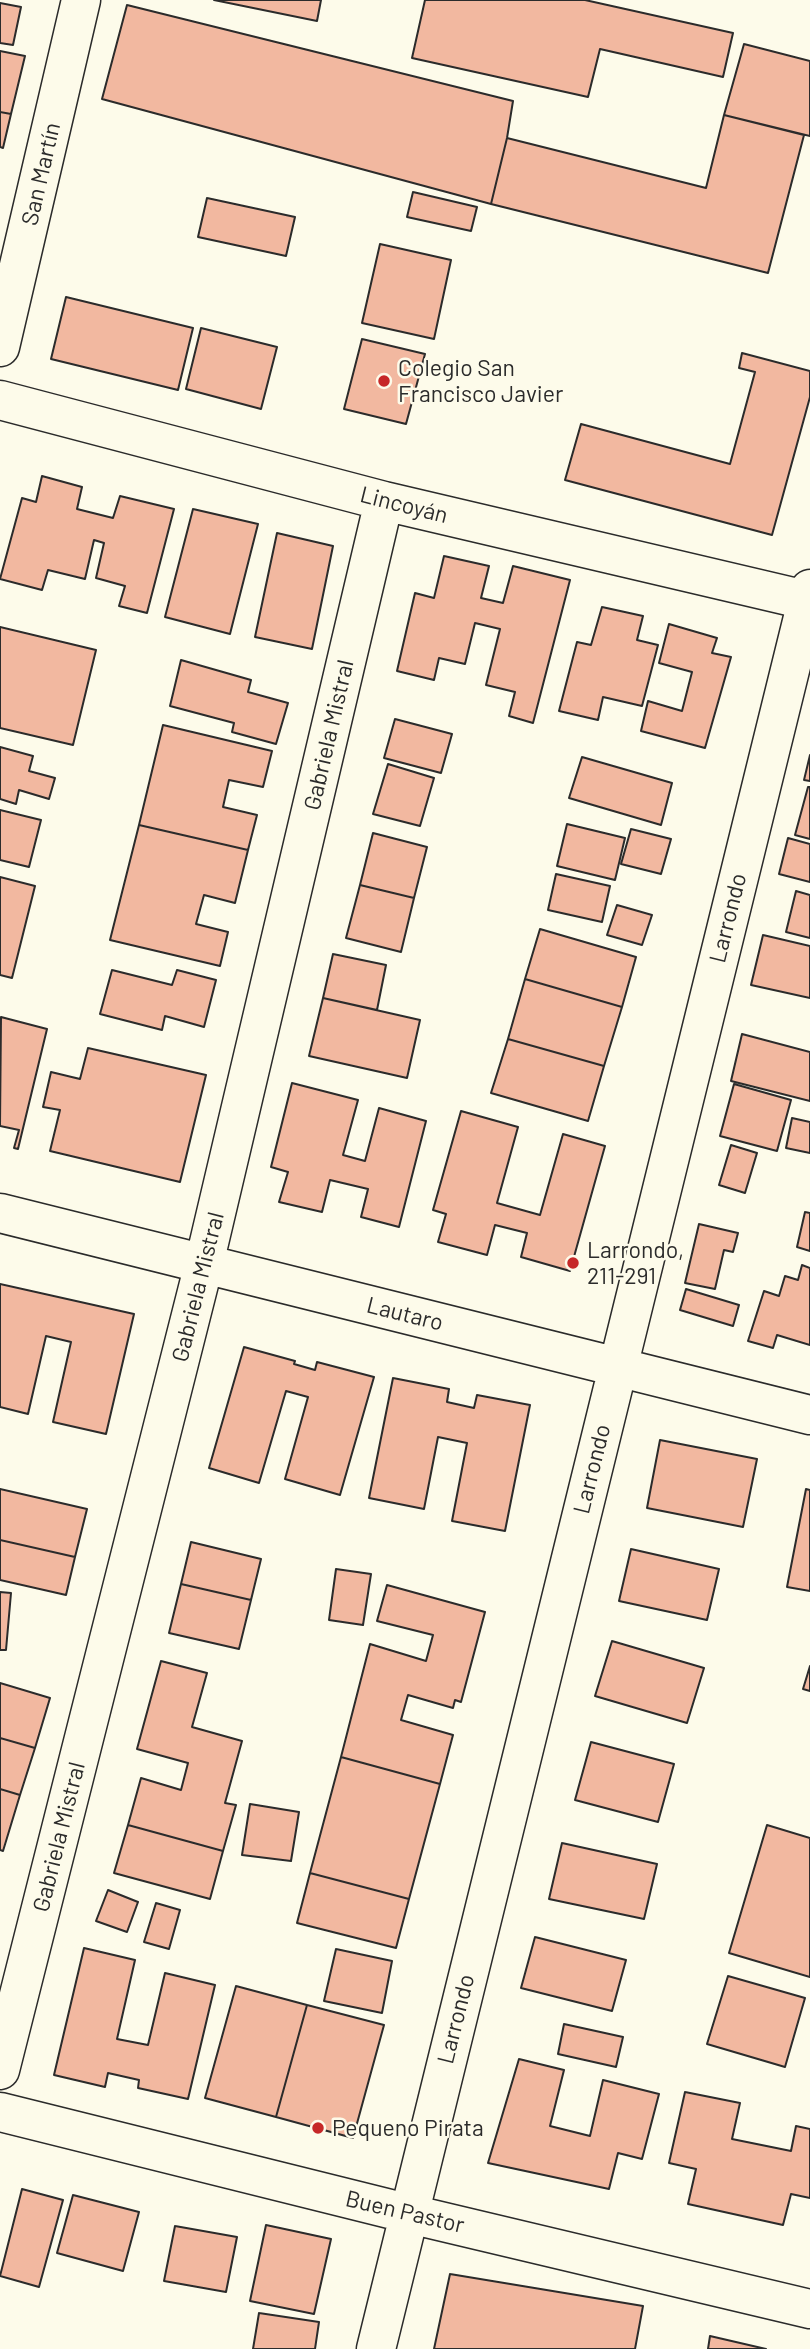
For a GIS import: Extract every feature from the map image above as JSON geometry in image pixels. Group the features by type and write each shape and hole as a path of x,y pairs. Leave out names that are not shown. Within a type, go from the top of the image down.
{"street":[{"name":"San Martín","path":"0,347 81,0"},
{"name":"Lincoyán","path":"0,400 384,501 809,596"},
{"name":"Gabriela Mistral","path":"0,2070 204,1264 384,501"},
{"name":"Larrondo","path":"376,2349 809,596"},
{"name":"Lautaro","path":"0,1213 810,1415"},
{"name":"Buen Pastor","path":"0,2112 410,2214 810,2309"}],"building":[{"path":"214,0 321,0 317,21"},
{"path":"425,0 585,0 733,33 723,77 600,49 588,97 412,58"},
{"path":"0,3 21,7 13,45 0,43"},
{"path":"127,5 513,101 491,204 102,99"},
{"path":"744,44 810,61 810,136 724,115"},
{"path":"0,51 25,56 11,114 0,112"},
{"path":"0,112 11,114 3,148 0,147"},
{"path":"724,115 804,135 768,273 491,204 507,138 706,188"},
{"path":"413,192 477,207 471,231 407,217"},
{"path":"207,198 295,217 286,256 198,237"},
{"path":"380,244 451,260 434,339 362,323"},
{"path":"66,297 193,328 178,390 51,359"},
{"path":"201,328 277,347 261,409 186,389"},
{"name":"Colegio San Francisco Javier","path":"362,339 425,354 406,424 344,409"},
{"path":"742,353 810,371 810,397 772,535 565,480 581,424 730,464 755,372 739,368"},
{"path":"42,476 82,487 77,509 113,518 120,496 174,509 147,613 119,606 125,586 96,578 104,543 94,540 85,579 48,570 42,590 0,579 22,498 36,502"},
{"path":"193,509 258,524 230,634 165,617"},
{"path":"277,533 333,546 312,649 255,637"},
{"path":"444,556 489,566 481,598 503,603 513,566 570,580 533,723 509,716 515,692 486,685 500,629 475,623 465,664 439,658 434,680 397,671 415,593 434,598"},
{"path":"602,607 643,616 637,640 658,645 642,706 603,697 598,720 559,711 577,642 591,645"},
{"path":"669,624 717,638 712,653 731,657 705,748 641,731 648,701 682,711 692,672 659,663"},
{"path":"0,627 96,650 73,745 0,728"},
{"path":"181,660 251,680 248,692 288,703 276,744 232,732 234,723 170,706"},
{"path":"395,719 452,734 441,773 384,758"},
{"path":"163,725 272,751 263,787 229,780 223,807 257,815 248,850 139,825"},
{"path":"0,747 33,756 29,771 55,778 49,799 19,790 16,804 0,799"},
{"path":"810,755 810,781 804,780"},
{"path":"582,757 672,783 661,825 569,798"},
{"path":"388,764 434,778 420,826 373,814"},
{"path":"810,787 810,839 795,835"},
{"path":"0,810 41,820 29,867 0,860"},
{"path":"567,824 625,838 615,880 557,866"},
{"path":"139,825 248,850 235,903 204,895 196,924 228,932 220,966 110,940"},
{"path":"631,829 671,839 661,874 621,864"},
{"path":"373,833 427,847 414,898 360,885"},
{"path":"788,838 810,844 810,882 779,874"},
{"path":"556,874 610,886 602,922 548,910"},
{"path":"0,877 35,886 12,978 0,975"},
{"path":"360,885 414,898 401,952 346,938"},
{"path":"796,891 810,895 810,938 786,932"},
{"path":"617,905 652,915 642,945 607,935"},
{"path":"540,929 636,957 622,1007 525,979"},
{"path":"763,935 810,946 810,998 751,985"},
{"path":"333,954 386,965 377,1010 323,998"},
{"path":"112,970 172,985 177,970 216,980 204,1027 165,1016 162,1030 100,1014"},
{"path":"525,979 622,1007 604,1066 508,1039"},
{"path":"323,998 420,1020 407,1078 309,1056"},
{"path":"1,1017 47,1029 18,1149 14,1148 19,1130 0,1126"},
{"path":"742,1034 810,1052 810,1101 731,1081"},
{"path":"508,1039 604,1066 588,1121 491,1093"},
{"path":"88,1048 206,1075 180,1182 50,1151 60,1110 43,1107 51,1072 80,1079"},
{"path":"292,1083 358,1100 343,1155 365,1161 379,1108 426,1121 399,1227 361,1217 368,1189 330,1180 322,1212 279,1202 288,1172 271,1167"},
{"path":"734,1084 791,1100 777,1151 720,1136"},
{"path":"461,1111 518,1127 497,1203 540,1215 563,1134 605,1146 570,1271 521,1257 527,1233 495,1225 487,1255 438,1242 446,1214 433,1210"},
{"path":"792,1118 810,1122 810,1153 786,1148"},
{"path":"731,1145 757,1153 745,1193 719,1185"},
{"path":"805,1212 810,1213 810,1251 797,1247"},
{"path":"699,1224 738,1233 733,1252 724,1250 715,1289 685,1283"},
{"path":"802,1265 810,1268 810,1345 777,1335 773,1348 748,1341 764,1291 779,1296 785,1276 798,1280"},
{"path":"0,1284 134,1314 106,1434 53,1422 71,1342 46,1336 28,1414 0,1407"},
{"path":"686,1289 739,1305 733,1326 680,1310"},
{"path":"244,1347 295,1361 294,1364 315,1370 317,1362 374,1377 340,1495 285,1479 308,1397 286,1391 259,1483 209,1468"},
{"path":"393,1378 449,1389 447,1402 474,1408 477,1395 530,1405 505,1531 452,1521 467,1443 438,1437 424,1509 369,1498"},
{"path":"660,1440 757,1459 743,1527 647,1508"},
{"path":"0,1489 87,1509 75,1557 0,1540"},
{"path":"806,1489 810,1490 810,1591 787,1587"},
{"path":"0,1540 75,1557 66,1595 0,1580"},
{"path":"191,1542 261,1559 251,1600 181,1584"},
{"path":"631,1549 719,1569 707,1620 619,1601"},
{"path":"336,1569 371,1574 363,1625 329,1620"},
{"path":"181,1584 251,1600 239,1649 169,1633"},
{"path":"387,1585 485,1612 461,1702 455,1700 453,1708 408,1695 401,1720 453,1735 440,1784 341,1757 370,1644 426,1661 433,1635 377,1621"},
{"path":"0,1592 11,1593 6,1650 0,1650"},
{"path":"612,1641 704,1668 687,1723 595,1696"},
{"path":"161,1661 207,1673 192,1727 242,1741 225,1803 236,1805 223,1851 128,1825 141,1778 181,1790 188,1763 137,1749"},
{"path":"810,1666 810,1691 803,1689"},
{"path":"0,1683 50,1698 35,1748 0,1738"},
{"path":"0,1738 35,1748 20,1795 0,1789"},
{"path":"591,1742 674,1764 658,1822 575,1800"},
{"path":"341,1757 440,1784 409,1899 310,1873"},
{"path":"0,1789 20,1795 3,1851 0,1850"},
{"path":"250,1804 299,1812 291,1861 242,1855"},
{"path":"128,1825 223,1851 210,1899 114,1873"},
{"path":"767,1825 810,1838 810,1977 729,1953"},
{"path":"562,1843 657,1864 644,1919 549,1899"},
{"path":"310,1873 409,1899 396,1948 297,1923"},
{"path":"108,1890 138,1902 127,1932 96,1921"},
{"path":"156,1903 180,1910 169,1949 144,1942"},
{"path":"535,1937 626,1960 612,2011 521,1988"},
{"path":"84,1948 135,1960 117,2039 148,2045 165,1973 215,1985 188,2099 138,2088 139,2080 108,2073 105,2087 54,2075"},
{"path":"336,1949 392,1961 382,2013 324,2001"},
{"path":"728,1976 805,1998 785,2067 707,2044"},
{"path":"236,1986 307,2005 276,2117 205,2098"},
{"path":"307,2005 384,2025 353,2138 276,2117"},
{"path":"564,2024 623,2037 616,2067 558,2054"},
{"path":"519,2059 564,2070 550,2126 590,2136 603,2080 659,2094 642,2159 618,2153 609,2189 488,2163"},
{"path":"685,2092 740,2103 732,2139 791,2151 796,2126 810,2129 810,2198 791,2194 783,2225 688,2204 696,2169 669,2163"},
{"path":"22,2189 63,2200 39,2287 0,2276"},
{"path":"73,2195 139,2212 123,2271 57,2253"},
{"path":"266,2225 331,2239 314,2314 250,2301"},
{"path":"175,2226 237,2237 226,2292 164,2281"},
{"path":"450,2274 643,2306 635,2349 434,2349"},
{"path":"259,2313 319,2322 315,2349 253,2349"},
{"path":"710,2336 766,2349 708,2349"}],"place":[{"name":"Colegio San Francisco Javier","path":"384,381"},
{"name":"Larrondo, 211-291","path":"573,1263"},
{"name":"Pequeno Pirata","path":"318,2128"}]}
